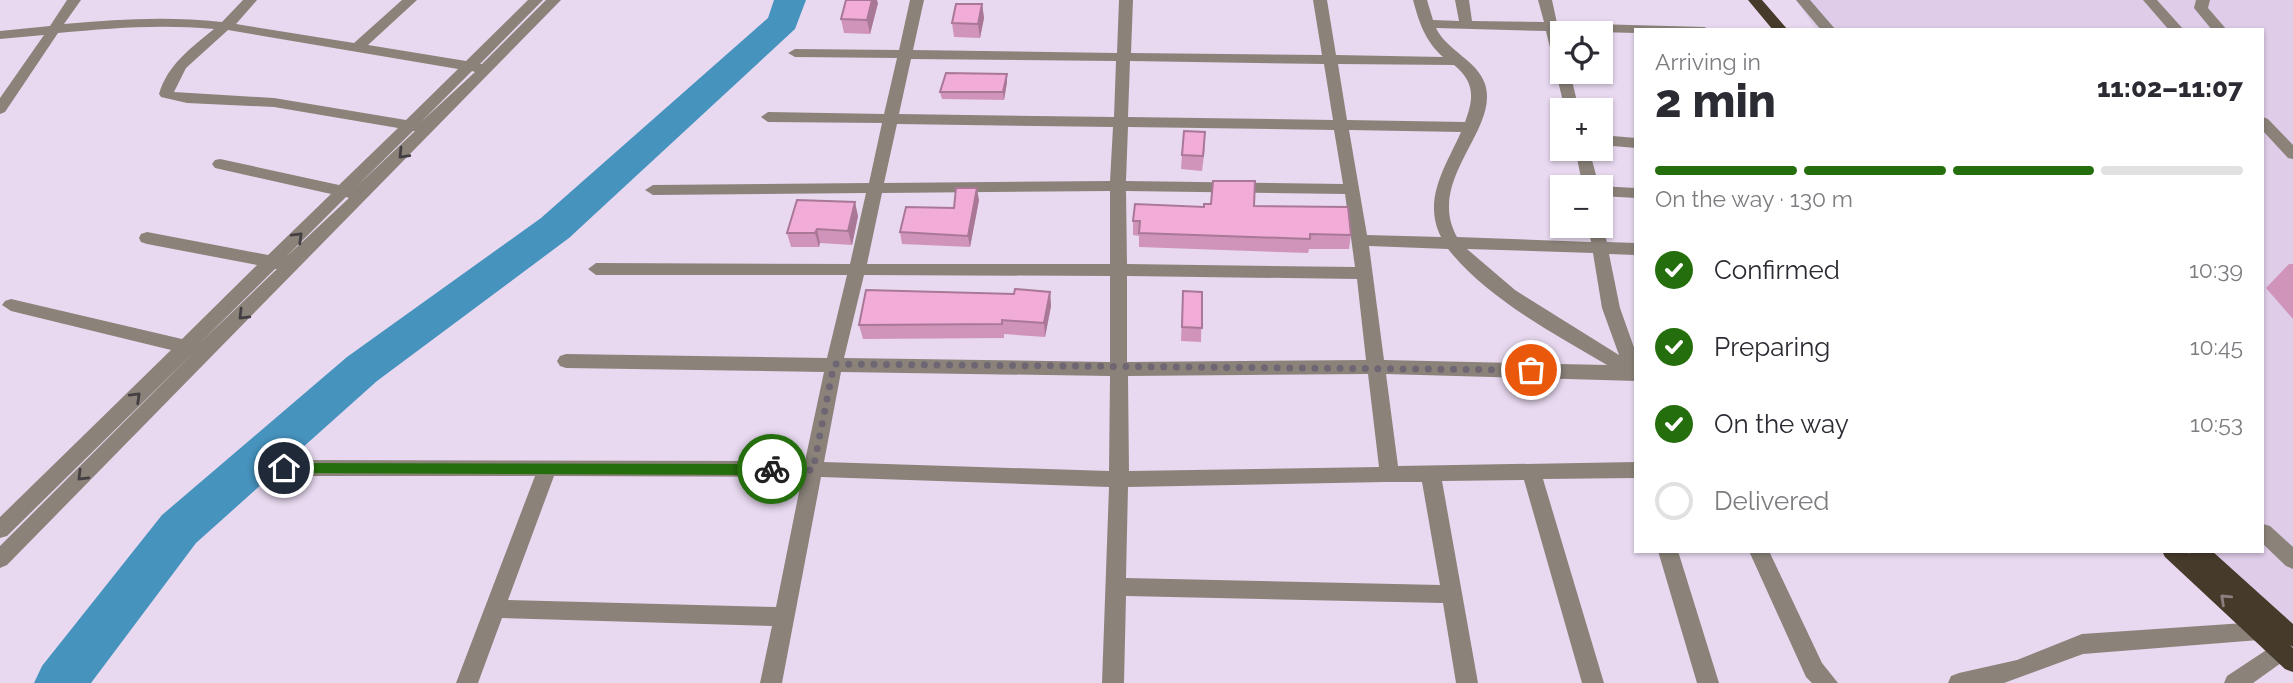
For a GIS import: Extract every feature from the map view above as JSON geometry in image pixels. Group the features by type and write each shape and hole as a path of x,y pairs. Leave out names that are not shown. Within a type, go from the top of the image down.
{"main road":[{"path":"1755,0 1779,28"},
{"path":"1768,0 1789,28"},
{"path":"2174,553 2259,631 2289,650"},
{"path":"2200,553 2289,650"}],"street":[{"path":"0,109 74,0"},
{"path":"250,0 226,26 179,67 166,94 181,100 233,98 305,106 419,127"},
{"path":"359,46 410,0"},
{"path":"479,68 536,0"},
{"path":"0,559 292,266 354,193 419,127 554,0"},
{"path":"771,683 834,364 917,0"},
{"path":"1113,683 1119,479 1119,120 1126,0"},
{"path":"1320,0 1343,125 1365,273 1390,476"},
{"path":"1420,0 1426,24 1439,46 1475,78 1480,88 1477,111 1440,199 1441,217 1452,243 1484,275 1634,373"},
{"path":"1462,0 1466,24"},
{"path":"1545,0 1551,21"},
{"path":"1803,0 1827,28"},
{"path":"2150,0 2175,28"},
{"path":"2203,0 2201,8 2218,28"},
{"path":"0,35 151,20 226,26 479,68"},
{"path":"1426,24 1550,26"},
{"path":"1613,30 1634,32"},
{"path":"794,53 1457,61"},
{"path":"768,117 1469,127"},
{"path":"2264,123 2293,154"},
{"path":"1613,141 1634,143"},
{"path":"220,164 354,193"},
{"path":"653,190 1118,186 1352,189"},
{"path":"1613,191 1634,192"},
{"path":"0,530 273,261 354,193"},
{"path":"1598,238 1611,308 1634,371"},
{"path":"147,239 292,266"},
{"path":"1360,240 1634,249"},
{"path":"596,269 1365,273"},
{"path":"11,306 208,351"},
{"path":"566,361 1118,369 1377,367 1634,374"},
{"path":"284,468 813,470 1119,479 1634,471"},
{"path":"467,683 547,469"},
{"path":"1532,473 1593,683"},
{"path":"1431,476 1466,683"},
{"path":"2264,533 2293,560"},
{"path":"1669,553 1708,683"},
{"path":"1760,553 1814,670 1827,683"},
{"path":"1117,587 1449,594"},
{"path":"494,609 784,617"},
{"path":"1959,683 2018,670 2082,644 2259,631"},
{"path":"2235,683 2289,650"}],"shaded area":[{"path":"1796,0 2293,0 2293,643 2213,553 2264,553 2264,28 1815,28"}],"building":[{"path":"846,0 872,0 867,20 841,19"},
{"path":"956,4 982,4 978,24 952,23"},
{"path":"946,73 1007,74 1003,92 940,92"},
{"path":"1184,131 1205,132 1203,156 1182,155"},
{"path":"1213,181 1255,181 1254,206 1348,207 1351,235 1310,234 1310,239 1139,233 1140,221 1133,221 1135,204 1204,207 1204,204 1211,204"},
{"path":"956,188 977,188 968,236 900,232 906,207 954,208"},
{"path":"797,200 855,202 848,231 817,229 815,233 787,233"},
{"path":"1015,289 1050,292 1044,323 1002,320 1002,324 859,325 866,290 1014,294"},
{"path":"1183,291 1202,292 1202,328 1182,327"}],"waterway":[{"path":"60,683 179,529 362,369 555,228 783,22 790,0"}],"way so far":[{"path":"772,469 813,470 834,364 1118,369 1377,367 1531,370"}],"route":[{"path":"284,468 772,469"}]}
